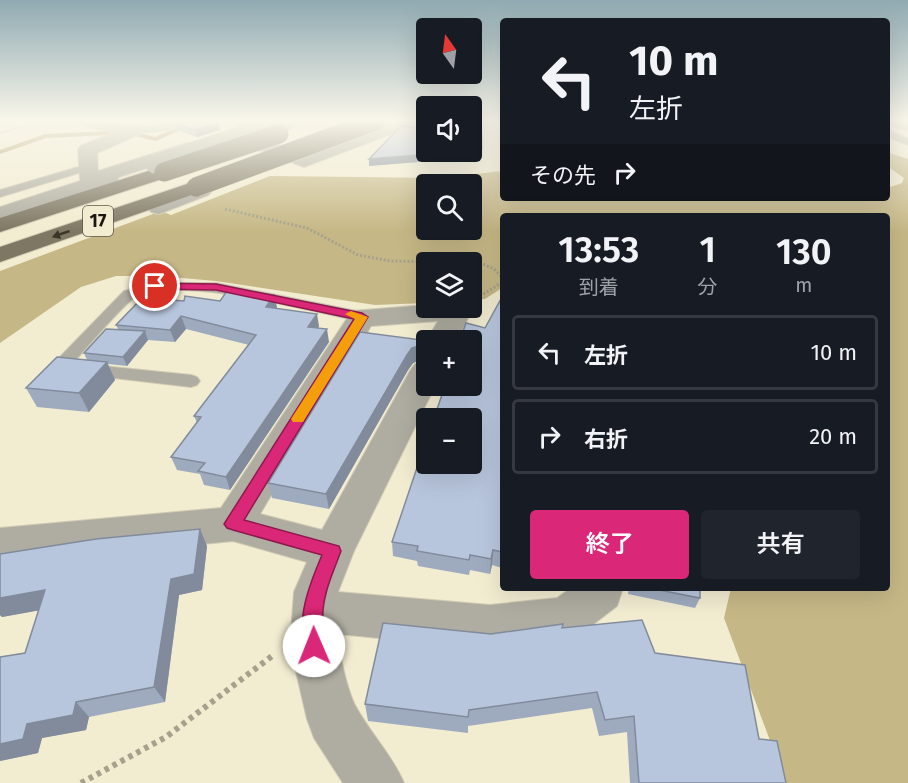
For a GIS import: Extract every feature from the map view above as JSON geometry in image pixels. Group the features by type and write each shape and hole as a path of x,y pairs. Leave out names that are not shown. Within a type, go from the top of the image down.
{"main road":[{"name":"17","path":"0,225 191,158"},
{"name":"17","path":"0,255 198,189 280,158"}],"street":[{"path":"87,158 89,180 155,158"},
{"path":"159,207 198,189 286,158"},
{"path":"297,158 304,161 313,158"},
{"path":"0,214 159,168"},
{"path":"233,524 362,317 394,317 458,310 447,330"},
{"path":"376,783 333,719 314,646 316,592 333,551 416,390"},
{"path":"0,546 233,524 333,551"},
{"path":"314,617 490,627 566,618 601,591"}],"lane":[{"path":"0,194 87,167"},
{"path":"191,381 60,367 129,294 155,286 216,287 362,317"}],"path":[{"path":"219,206 250,216 307,228 358,255 390,261 481,263 494,269 500,275"},
{"path":"482,295 500,284"},
{"path":"493,288 500,290"},
{"path":"81,783 166,737 314,617"}],"shaded area":[{"path":"890,158 908,159 908,783 786,783 724,618 730,591 890,591 890,213 500,213 500,289 485,299 482,299 482,252 416,252 416,303 375,305 216,281 159,276 116,276 81,287 0,343 0,271 161,211 171,215 270,176 416,178 416,240 482,240 482,174 475,174 500,171 500,201 890,201 890,187 902,183 904,178 890,168"}],"building":[{"path":"227,291 274,295 266,307 317,314 308,327 327,329 226,477 198,471 205,463 171,457 201,417 194,416 256,335 181,316 170,330 116,325 142,298 184,301 185,296 220,301"},
{"path":"500,301 500,552 493,550 491,559 470,555 469,560 417,551 418,546 392,542 416,471 416,474 482,474 482,408 437,408 442,396 482,396 482,330 464,330 466,323 485,328"},
{"path":"106,329 145,331 123,357 84,353"},
{"path":"360,332 416,339 416,347 412,348 407,355 326,494 268,483"},
{"path":"57,357 107,362 79,393 26,388"},
{"path":"200,529 194,574 171,579 154,687 76,702 73,715 27,724 23,739 0,744 0,657 25,653 45,590 0,598 0,554 96,539"},
{"path":"664,591 700,591 700,598"},
{"path":"642,620 655,653 745,665 759,739 777,741 786,783 639,783 634,716 605,720 597,692 469,710 468,717 365,704 383,623 491,634 563,624 562,628"}],"slow traffic":[{"path":"298,419 362,317 351,314"}],"route":[{"path":"155,286 216,287 362,317 233,524 333,551 316,592 314,646"}]}
